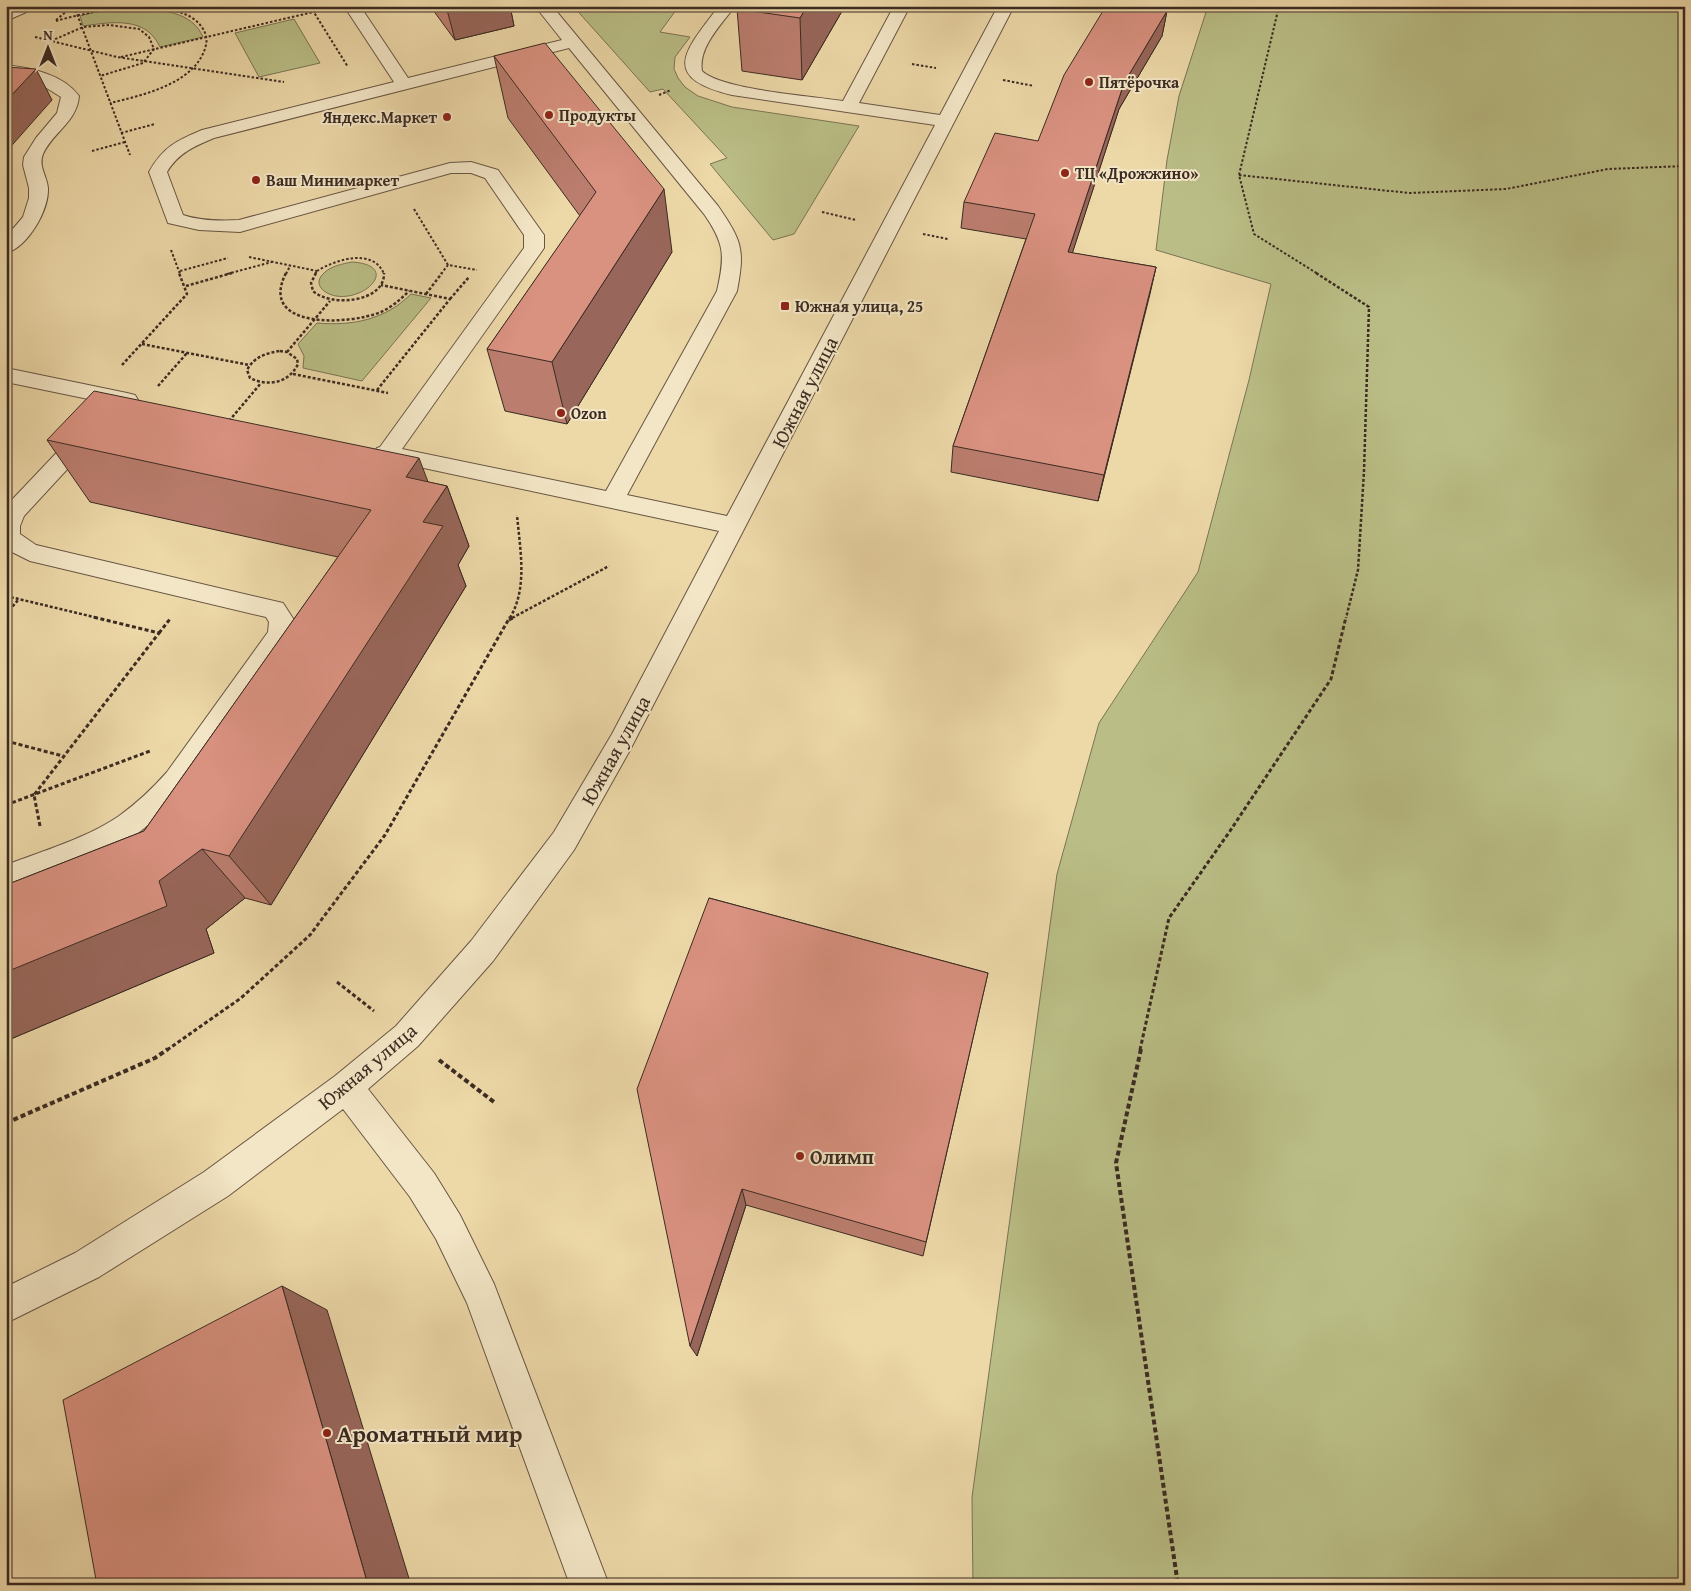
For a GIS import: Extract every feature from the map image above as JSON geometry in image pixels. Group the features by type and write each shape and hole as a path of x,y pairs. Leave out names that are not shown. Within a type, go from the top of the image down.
{"street":[{"path":"6,16 27,6"},
{"path":"352,6 404,85"},
{"path":"543,6 711,210 728,233 733,262 727,291 612,501"},
{"path":"727,6 696,51 692,61 694,71 703,79 716,86 732,90 946,121"},
{"path":"848,106 902,6"},
{"name":"Южная улица","path":"6,1306 87,1264 216,1184 346,1087 413,1029 482,951 564,841 621,742 1006,6"},
{"path":"573,42 208,134 181,146 166,157 158,172 175,218 194,225 212,228 240,226 450,168 466,166 481,169 492,174 534,235 534,248 426,400 378,452 734,526"},
{"path":"6,70 31,74 51,81 70,96 71,101 67,114 39,146 32,157 32,165 40,190 38,205 30,221 6,247"},
{"path":"6,375 138,402"},
{"path":"6,878 81,848 128,825 158,801 177,780 280,634 282,620 274,610 30,552 13,544 7,533 9,521 16,511 138,402"},
{"path":"346,1087 422,1186 448,1227 482,1296 590,1585"}],"path":[{"path":"74,6 121,133"},
{"path":"310,6 365,94"},
{"path":"1178,1585 1116,1163 1169,918 1230,831 1331,678 1358,570 1364,471 1368,307 1254,234 1239,174 1279,6"},
{"path":"54,22 78,14 118,7 156,7 172,10 196,21 204,28 208,36 207,47 192,68 176,80 157,89 110,103"},
{"path":"117,57 329,8"},
{"path":"51,41 83,27 109,25 139,29 149,37 154,49"},
{"path":"35,37 144,62 284,82"},
{"path":"100,76 126,70 144,62 154,49"},
{"path":"92,151 125,142"},
{"path":"1239,174 1348,188 1408,192 1506,189 1608,169 1685,166"},
{"path":"398,183 448,265 514,277"},
{"path":"248,257 317,272"},
{"path":"367,259 377,262 384,269 385,277 381,285 365,297 348,301 330,301 320,298 311,286 312,279 317,272 328,264 340,260 367,259"},
{"path":"186,286 273,262"},
{"path":"426,294 448,265"},
{"path":"290,266 281,279 278,292 283,305 296,314 314,320 335,322 358,320 379,313 396,303 410,291"},
{"path":"377,390 475,270"},
{"path":"381,285 450,299"},
{"path":"287,352 330,301"},
{"path":"142,344 249,365"},
{"path":"293,374 298,364 297,359 287,352 265,354 258,357 249,365 248,374 250,378 261,383 275,382 293,374 426,400"},
{"path":"138,402 188,353"},
{"path":"229,421 261,383"},
{"path":"6,1123 155,1058 241,998 310,935 385,836 516,608 522,580 515,480"},
{"path":"508,621 609,566"},
{"path":"6,596 159,633 34,795"},
{"path":"6,614 19,599"},
{"path":"6,741 64,756"},
{"path":"6,805 151,751"}],"green space":[{"path":"573,6 679,6 660,32 690,37 675,57 674,69 685,87 698,96 732,107 859,126 794,234 773,240 710,164 727,158 663,89 650,92"},
{"path":"1208,6 1685,6 1685,1585 973,1585 972,1497 1057,874 1099,723 1198,572 1249,380 1271,284 1156,250 1167,160 1179,96"},
{"path":"136,8 165,11 184,17 198,28 203,37 160,47 154,37 146,30 137,26 127,23 105,23 83,26 80,16 99,11"},
{"path":"294,19 320,63 259,77 235,33"},
{"path":"352,262 374,269 376,275 374,282 358,293 348,296 332,295 321,288 319,281 327,271"},
{"path":"411,294 431,298 362,381 303,368 304,356 298,344 317,323 343,323 367,319 390,310"}],"building":[{"path":"739,6 807,6 800,18 737,9"},
{"path":"1106,6 1146,6 1167,11 1124,83 1068,252 1156,267 1104,475 953,446 1035,214 964,202 995,133 1038,141 1064,75"},
{"path":"545,43 664,189 552,362 487,349 596,192 494,56"},
{"path":"6,67 36,69 6,101"},
{"path":"94,391 419,458 406,477 447,486 423,522 443,526 229,856 202,849 159,881 167,906 6,972 6,885 144,831 371,510 47,440"},
{"name":"Олимп","path":"709,898 988,973 926,1242 742,1189 690,1346 637,1089"},
{"path":"282,1286 368,1585 97,1585 63,1400"}],"place":[{"name":"Пятёрочка","path":"1089,82"},
{"name":"Продукты","path":"549,115"},
{"name":"Яндекс.Маркет","path":"447,117"},
{"name":"ТЦ «Дрожжино»","path":"1065,173"},
{"name":"Ваш Минимаркет","path":"256,180"},
{"name":"Южная улица, 25","path":"785,306"},
{"name":"Ozon","path":"561,413"},
{"name":"Олимп","path":"800,1156"},
{"name":"Ароматный мир","path":"327,1433"}]}
